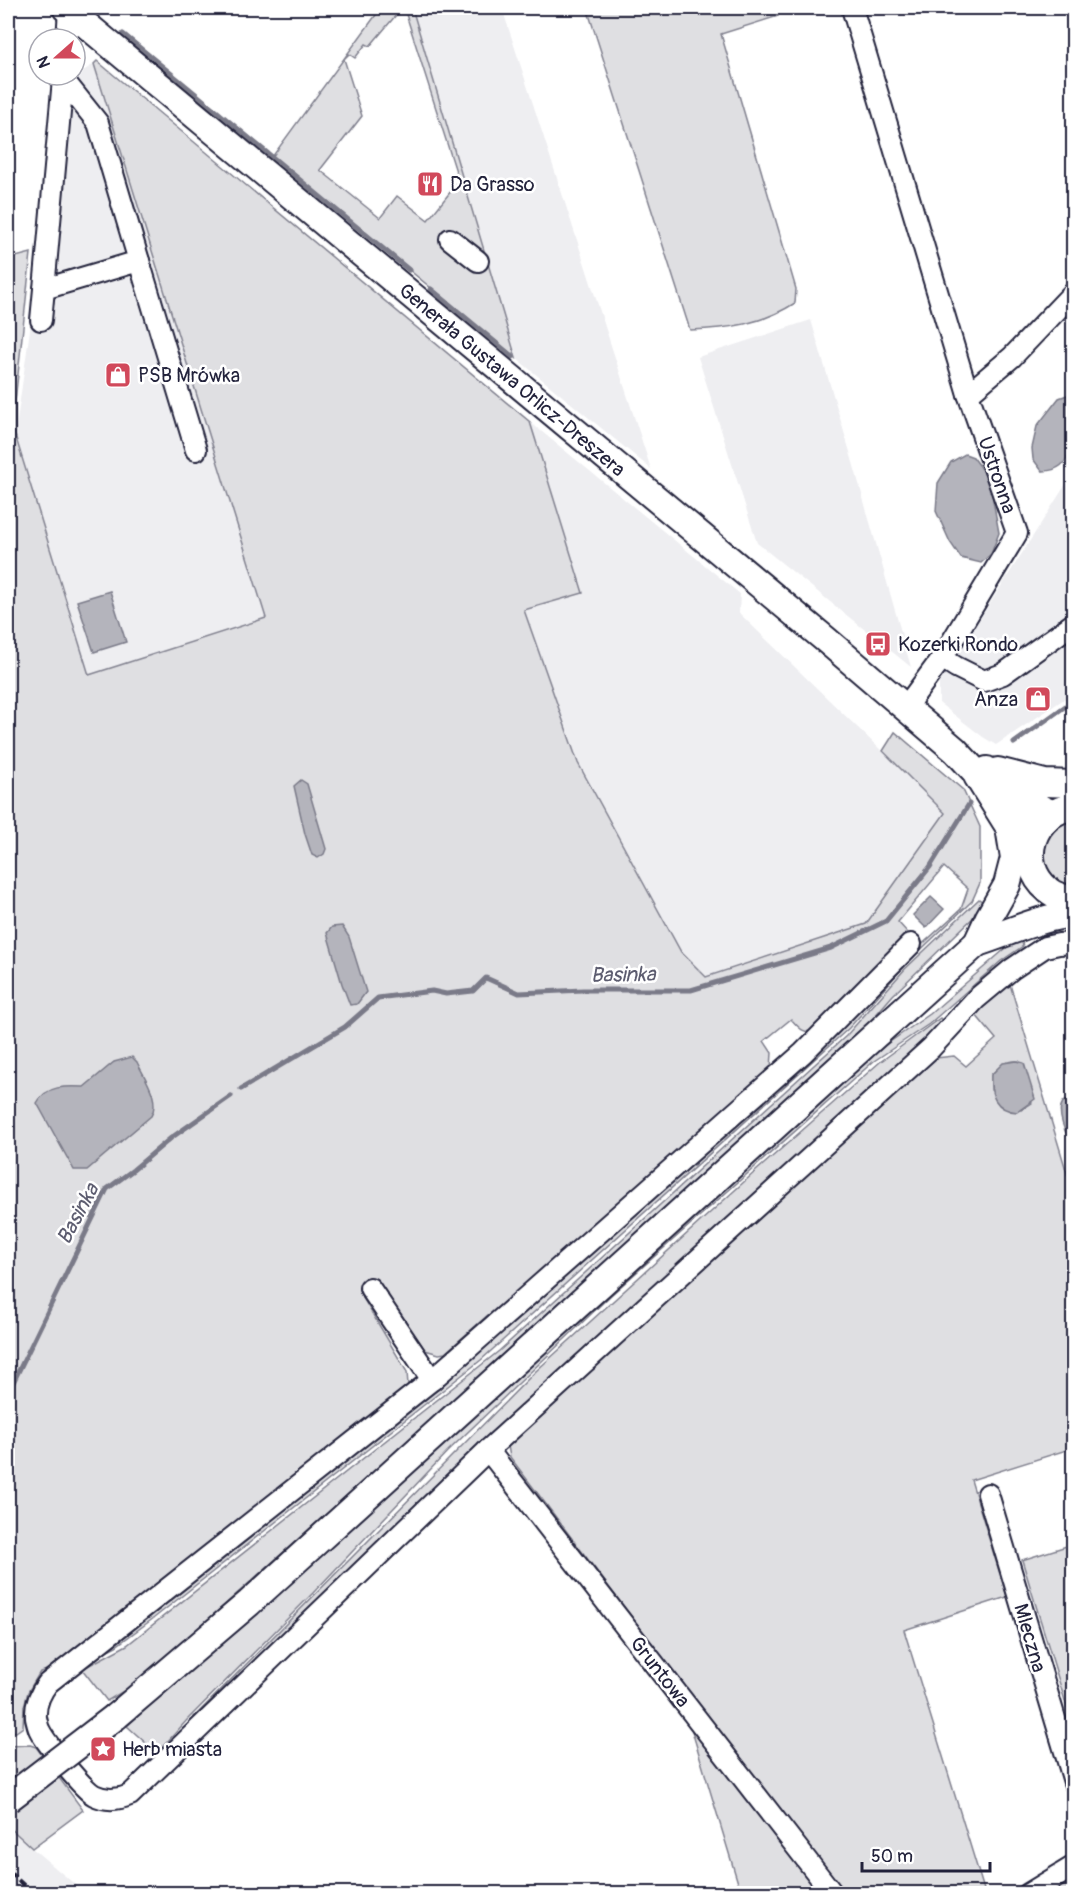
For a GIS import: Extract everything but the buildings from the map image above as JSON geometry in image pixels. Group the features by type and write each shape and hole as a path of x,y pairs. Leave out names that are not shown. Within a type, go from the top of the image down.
{"main road":[{"name":"Generała Gustawa Orlicz-Dreszera","path":"67,9 825,639 981,772 1042,809 1062,810"},
{"name":"Generała Gustawa Orlicz-Dreszera","path":"981,772 1028,832 1034,872 1041,882 1069,903"},
{"path":"981,772 1046,783 1074,784"},
{"path":"981,772 1009,827 1013,844 1014,858 996,926"},
{"path":"8,1799 115,1718 249,1603 996,926 1011,901 1030,877 1031,851 1039,825 1062,810"},
{"path":"996,926 1050,918 1069,903"}],"street":[{"path":"852,8 968,394 1012,357 1074,292"},
{"path":"67,9 67,27"},
{"path":"41,320 62,87"},
{"path":"71,87 98,123 196,450"},
{"path":"450,239 478,261"},
{"path":"44,289 139,261"},
{"name":"Ustronna","path":"905,708 942,658 1017,533 968,394"},
{"path":"942,658 956,668 984,681 1002,674 1074,623"},
{"path":"911,944 803,1053 432,1380 48,1683 40,1693 37,1705 36,1717 39,1731 84,1789 106,1799 119,1799 130,1795 488,1450 932,1048 976,999 1012,969 1045,947 1074,943"},
{"path":"370,1288 432,1380"},
{"name":"Gruntowa","path":"488,1450 833,1893"},
{"name":"Mleczna","path":"988,1494 1074,1782"},
{"path":"1028,1893 1074,1866"}],"shaded area":[{"path":"381,8 402,8 370,46 366,44 355,58 349,54 344,59 362,116 320,170 380,218 397,196 428,220 459,181 404,8 412,8 516,358 272,157"},
{"path":"412,8 502,8 651,469 516,358"},
{"path":"587,8 775,8 778,16 721,34 796,289 795,303 757,321 690,330"},
{"path":"97,61 530,422 583,593 524,610 578,763 681,952 706,977 866,924 945,813 883,751 895,732 963,790 980,827 980,883 972,901 910,960 849,1028 481,1360 154,1618 116,1646 88,1660 431,1391 961,909 968,889 944,867 898,922 907,932 816,1030 805,1031 791,1019 764,1041 772,1053 771,1068 497,1313 488,1315 445,1353 439,1354 425,1350 378,1281 360,1293 407,1372 408,1385 404,1391 55,1668 40,1672 28,1692 24,1706 23,1727 16,1732 8,1730 8,259 31,253 15,402 15,435 89,675 266,618 94,64"},
{"path":"94,64 266,618 89,676 15,435 64,87 87,87 87,69"},
{"path":"811,320 911,667 757,543 698,357"},
{"path":"1073,394 1074,430 1069,454 1055,469 1042,471 1033,459 1032,448 1037,426 1059,398"},
{"path":"530,422 740,594 739,613 946,813 866,924 706,977 681,952 578,763 524,610 583,593"},
{"path":"965,454 973,457 989,478 999,533 991,554 981,563 961,558 950,542 936,511 938,483 951,462"},
{"path":"1073,473 1073,693 996,745 939,703 939,684"},
{"path":"110,591 126,642 94,652 77,601"},
{"path":"301,780 307,784 326,849 324,854 318,858 312,855 305,834 294,786"},
{"path":"1073,818 1073,886 1058,881 1048,871 1044,849 1050,831"},
{"path":"931,897 944,909 926,928 913,915"},
{"path":"979,899 984,903 979,912 893,995 860,1033 137,1683 107,1701 82,1669 127,1645 499,1351 846,1036 905,969"},
{"path":"342,926 349,937 366,992 357,1004 350,1005 327,933 332,927"},
{"path":"1020,936 1023,946 1001,961 929,1024 874,1061 611,1295 447,1452 157,1753 127,1726 874,1053 930,1014"},
{"path":"1009,981 1073,1193 1073,1448 971,1480 1007,1597 904,1630 985,1893 842,1893 510,1457 508,1446 511,1439 936,1058 954,1056 966,1066 996,1039 975,1014","holes":["1019,1061 1032,1103 1021,1110 991,1090 991,1075 1003,1064"]},
{"path":"940,1018 945,1024 169,1747 194,1717 536,1371 880,1062"},
{"path":"132,1057 137,1062 153,1096 154,1110 151,1116 87,1170 74,1170 37,1103 51,1090 64,1087 84,1087 114,1062"},
{"path":"1016,1061 1024,1063 1035,1099 1017,1112 999,1105 993,1095 991,1082 991,1075 1003,1063"},
{"path":"1074,1098 1073,1143 1064,1129 1060,1112 1063,1102"},
{"path":"1074,1544 1073,1727 1022,1560"},
{"path":"689,1721 814,1887 795,1893 741,1893"},
{"path":"8,1746 36,1747 83,1810 32,1848 8,1826"},
{"path":"8,1826 32,1848 85,1893 8,1893"},
{"path":"1073,1877 1073,1893 1058,1893 1056,1888"}],"waterway":[{"path":"123,34 409,270"},
{"path":"431,289 513,357"},
{"name":"Basinka","path":"1014,743 1074,700"},
{"name":"Basinka","path":"241,1089 345,1027 378,998 432,991 446,994 473,991 486,978 519,993 583,990 691,990 831,948 886,921 930,867 969,804"},
{"name":"Basinka","path":"8,1393 107,1189 171,1138 231,1096"}],"railway":[{"path":"8,1871 33,1894"},
{"path":"8,1885 17,1894"}],"place":[{"name":"Da Grasso","path":"430,184"},
{"name":"PSB Mrówka","path":"118,375"},
{"name":"Kozerki Rondo","path":"878,644"},
{"name":"Anza","path":"1038,699"},
{"name":"Herb miasta","path":"103,1749"}]}
